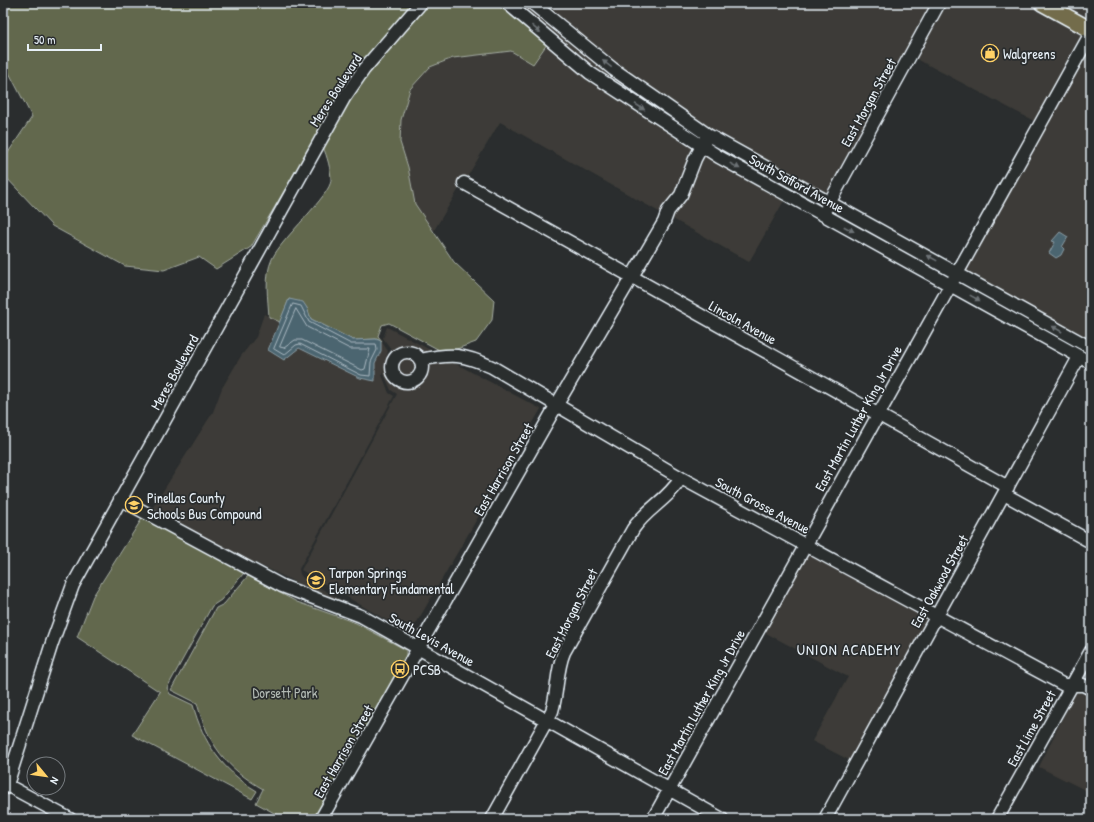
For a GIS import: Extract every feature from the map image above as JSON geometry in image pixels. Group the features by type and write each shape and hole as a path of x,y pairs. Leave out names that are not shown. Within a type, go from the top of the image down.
{"main road":[{"path":"1042,3 1091,31"}],"street":[{"name":"Meres Boulevard","path":"4,785 73,585 344,98 364,69 421,3"},
{"name":"South Safford Avenue","path":"507,3 590,72 719,157 950,283 1091,363"},
{"name":"South Safford Avenue","path":"532,3 613,69 708,134 1090,344"},
{"name":"East Morgan Street","path":"823,215 938,3"},
{"name":"East Martin Luther King Jr Drive","path":"653,819 1091,31"},
{"name":"East Harrison Street","path":"321,819 556,406 664,222 668,211 681,195 708,134"},
{"name":"Lincoln Avenue","path":"464,183 877,415 1006,490 1091,542"},
{"name":"South Grosse Avenue","path":"420,360 456,355 470,357 492,367 556,406 681,478 1064,685 1083,685 1091,689"},
{"name":"East Oakwood Street","path":"825,819 1079,356"},
{"name":"East Morgan Street","path":"492,819 547,721 555,702 558,670 564,652 633,529 642,518 671,493 681,478"},
{"name":"South Levis Avenue","path":"120,499 282,586 327,605 361,616 722,819"},
{"name":"East Lime Street","path":"997,819 1091,651"},
{"path":"4,785 70,819"}],"shaded area":[{"path":"514,3 524,3 610,73 701,136 699,139 593,69"},
{"path":"539,3 932,3 828,194 711,130 616,65"},
{"path":"945,3 1032,3 1085,32 1034,121 915,58"},
{"path":"1053,3 1091,3 1090,23"},
{"path":"547,44 613,95 695,147 676,192 661,213 500,122 466,179 461,176 456,185 460,187 433,232 415,204 408,167 400,142 401,120 410,89 430,67 453,58 512,51 533,64"},
{"path":"1091,44 1091,328 1085,339 964,270"},
{"path":"704,154 785,199 749,262 671,218 686,197"},
{"path":"264,314 280,322 268,350 299,348 360,378 375,380 375,363 381,351 381,341 388,351 382,375 389,393 394,396 299,569 303,578 364,613 335,603 275,572 230,552 151,510 213,412 222,388 241,356 256,337"},
{"path":"387,327 541,409 410,634 301,570 397,394 391,390 383,372 391,349 383,338"},
{"path":"809,552 929,618 851,761 812,741 848,677 764,632"},
{"path":"1076,690 1091,698 1091,793 1039,767"}],"green space":[{"path":"10,3 414,3 313,142 251,247 216,269 199,257 164,270 125,266 52,226 3,174 3,160 32,117 3,61 3,21 4,15"},
{"path":"429,3 499,3 547,44 533,64 511,51 453,58 430,67 410,89 401,120 400,142 408,167 415,204 454,262 494,300 492,320 476,342 454,350 443,352 389,323 382,325 378,336 382,341 376,339 353,340 311,319 307,308 289,299 280,322 269,317 267,280 272,259 277,250 315,206 329,187 331,180 330,172 323,147 349,101 369,72"},
{"path":"143,517 246,572 221,600 212,606 167,688 170,694 193,705 202,732 216,755 234,774 257,791 252,799 132,735 160,692 77,637 93,596"},
{"name":"Dorsett Park","path":"248,576 297,602 356,623 406,650 406,658 314,819 285,819 256,803 263,789 250,781 220,754 201,718 197,703 171,690 216,608 224,604"}],"water":[{"path":"1060,232 1068,237 1062,247 1064,249 1061,255 1056,258 1049,253 1055,242 1052,241"},
{"path":"289,299 303,302 311,319 353,340 376,339 381,341 381,351 375,363 375,381 360,378 299,348 284,360 268,350"}],"place":[{"name":"Walgreens","path":"990,53"},
{"name":"Pinellas County Schools Bus Compound","path":"134,505"},
{"name":"Tarpon Springs Elementary Fundamental","path":"316,580"},
{"name":"PCSB","path":"400,669"}],"district":[{"name":"UNION ACADEMY","path":"849,649"}]}
